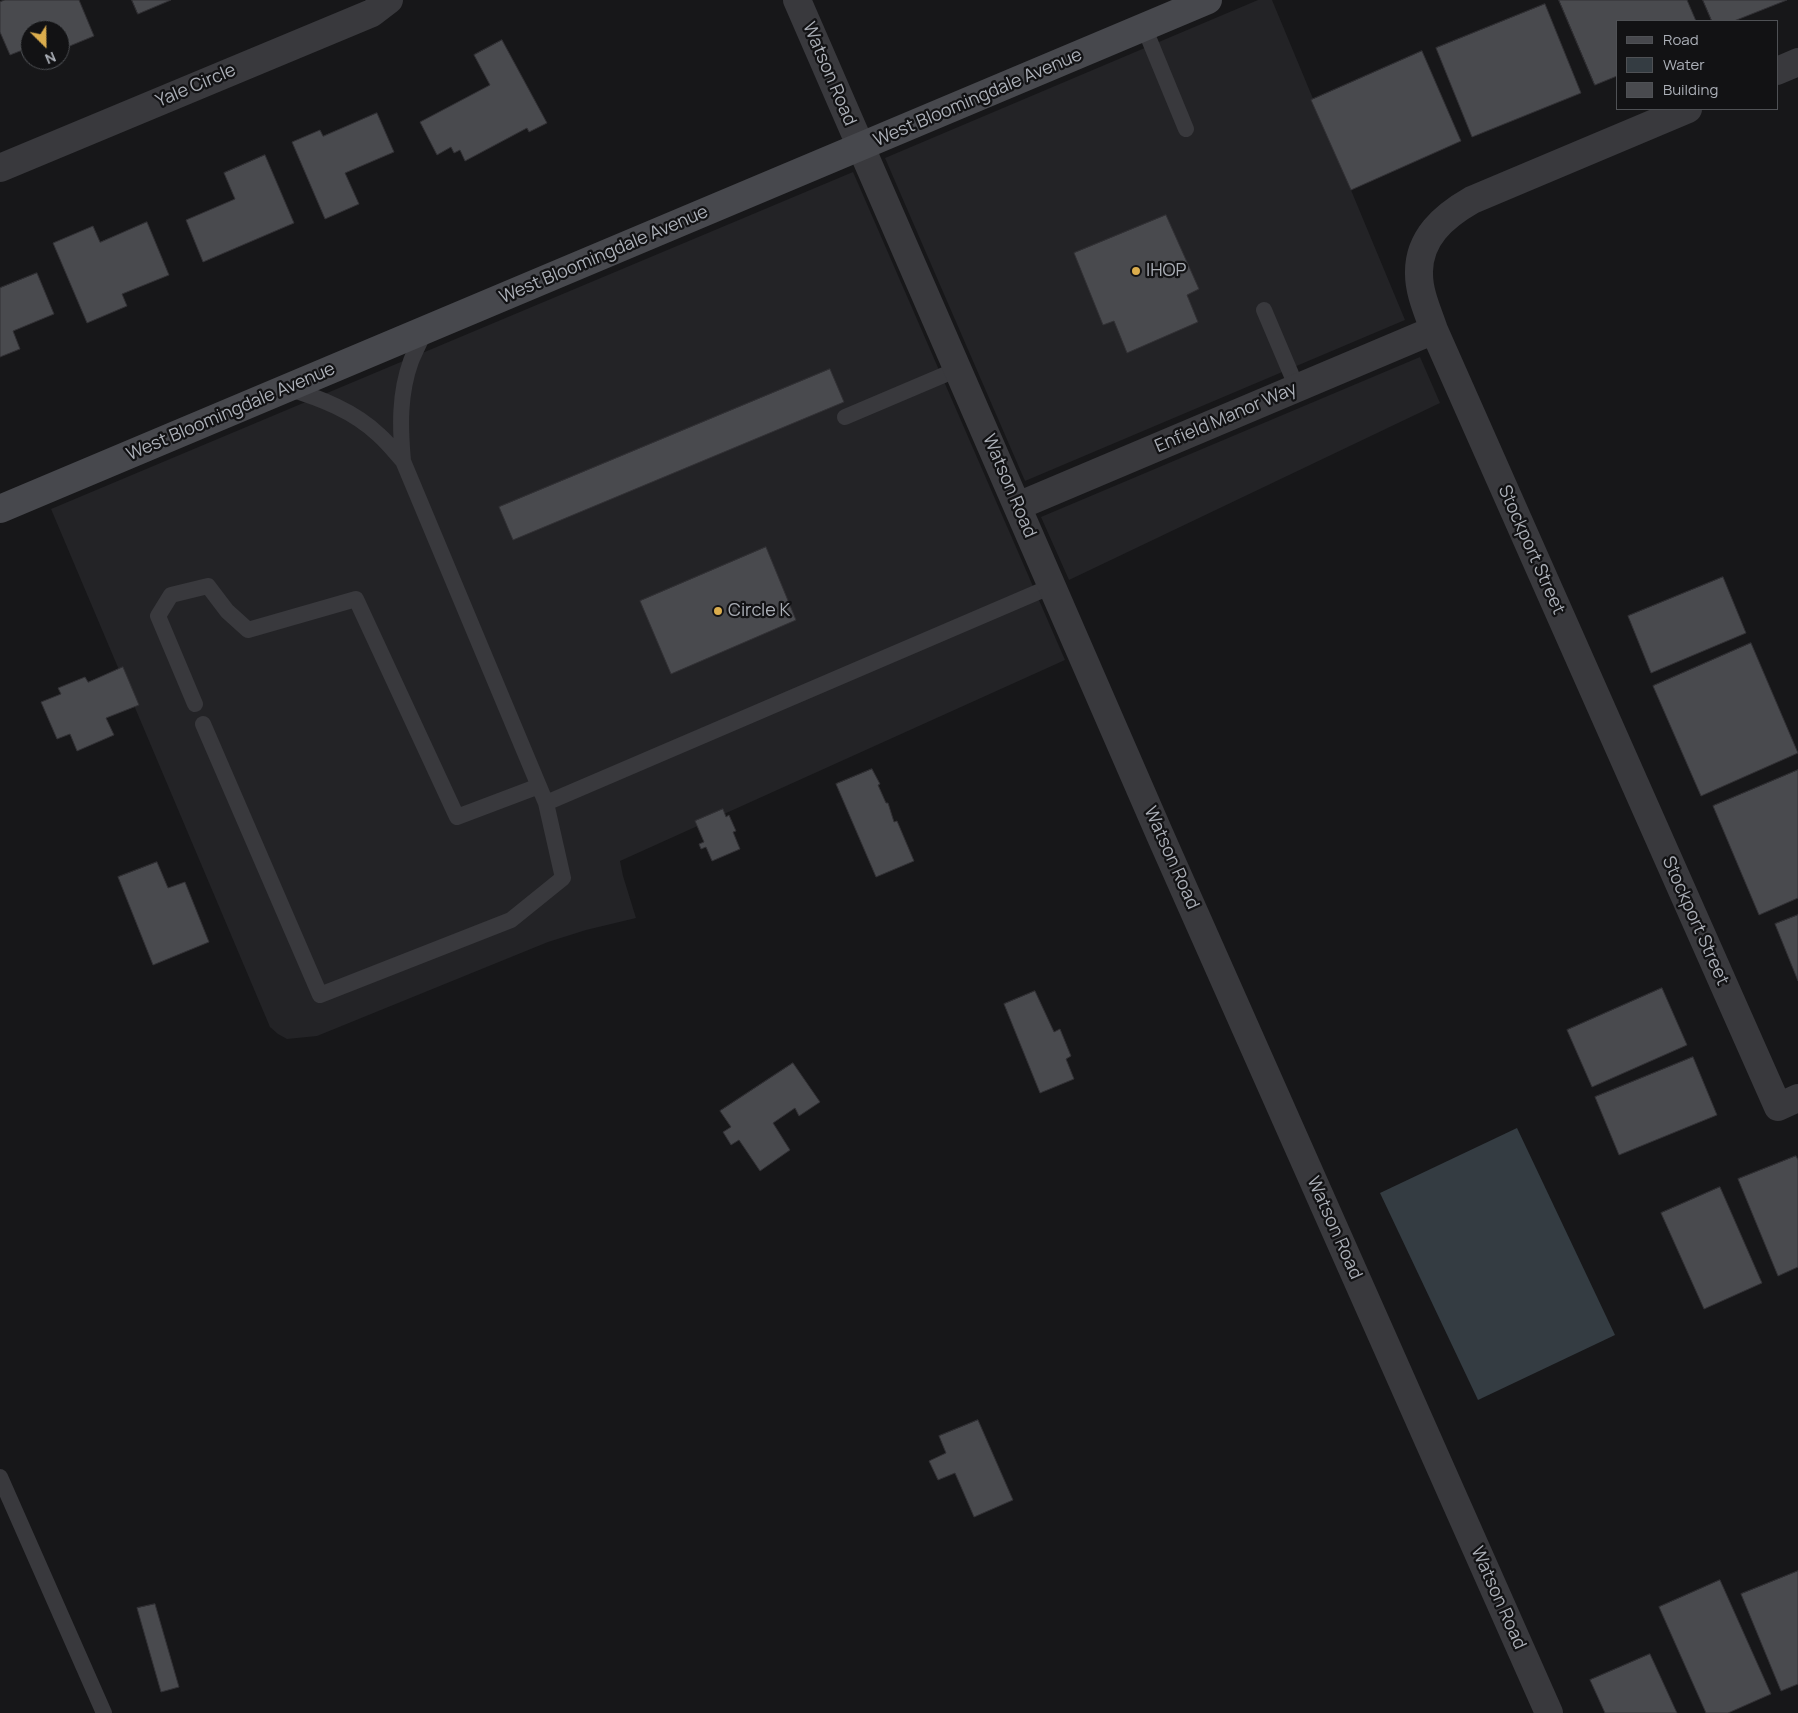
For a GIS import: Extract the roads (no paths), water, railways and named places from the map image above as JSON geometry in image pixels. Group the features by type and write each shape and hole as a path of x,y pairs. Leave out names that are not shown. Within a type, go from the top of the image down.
{"main road":[{"name":"West Bloomingdale Avenue","path":"0,509 1208,0"}],"street":[{"name":"Yale Circle","path":"0,168 372,12 390,0"},
{"name":"Watson Road","path":"797,0 1052,586 1549,1713"},
{"path":"1778,71 1798,62"},
{"name":"Stockport Street","path":"1686,110 1472,200 1451,212 1434,229 1423,250 1418,273 1422,296 1434,330 1778,1107 1798,1098"},
{"name":"Enfield Manor Way","path":"1018,506 1434,330"}],"lane":[{"path":"1144,27 1186,129"},
{"path":"1264,310 1297,388"},
{"path":"203,724 320,996 511,920 563,878 546,803 403,461 400,427 402,396 411,362 426,330"},
{"path":"845,417 958,369"},
{"path":"286,388 334,405 358,418 379,434 403,461"},
{"path":"195,704 158,616 171,595 208,586 227,611 248,630 356,599 457,817 539,786"},
{"path":"546,803 1052,586"},
{"path":"0,1478 104,1713"}],"water":[{"path":"1517,1128 1615,1335 1478,1400 1380,1193"}],"place":[{"name":"IHOP","path":"1136,271"},
{"name":"Circle K","path":"718,611"}]}
